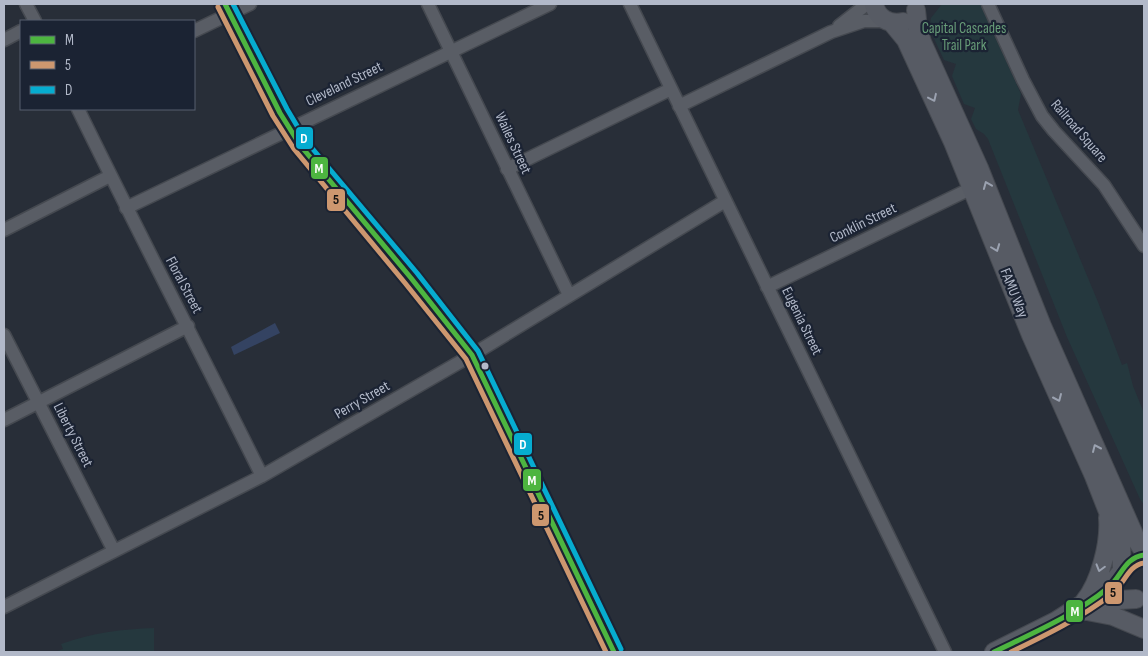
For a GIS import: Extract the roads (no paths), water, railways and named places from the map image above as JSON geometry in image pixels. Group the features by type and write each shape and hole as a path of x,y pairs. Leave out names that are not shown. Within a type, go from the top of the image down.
{"street":[{"path":"26,4 34,20"},
{"path":"195,30 228,9 250,4"},
{"name":"Wailes Street","path":"428,4 452,50 569,295"},
{"name":"Cleveland Street","path":"126,208 550,4"},
{"name":"Eugenia Street","path":"630,4 945,652"},
{"path":"831,32 867,4"},
{"name":"FAMU Way","path":"874,4 878,14 899,30 908,44 972,188 1031,335 1113,504 1144,553 1131,559 1122,570"},
{"name":"Railroad Square","path":"988,4 1042,116 1104,185 1144,246"},
{"name":"FAMU Way","path":"889,22 902,23 908,20 918,6"},
{"name":"FAMU Way","path":"918,6 917,23 922,42 979,168 1113,504 1121,545 1122,570 1120,579 1123,588 1127,594 1141,602"},
{"path":"228,9 280,113 300,144 472,355 614,652"},
{"path":"680,106 831,32 864,21 889,22"},
{"path":"4,40 20,32"},
{"path":"507,168 671,89"},
{"name":"Floral Street","path":"78,110 262,476"},
{"path":"4,230 110,176"},
{"name":"Conklin Street","path":"767,287 972,188"},
{"name":"Perry Street","path":"4,607 262,476 472,355 726,201"},
{"path":"4,420 188,326"},
{"name":"Liberty Street","path":"4,335 114,551"},
{"path":"1082,608 1095,585 1107,542 1108,524 1113,504 1144,528"},
{"path":"994,652 1082,608 1109,587 1122,570"},
{"path":"1082,608 1126,599 1141,602"},
{"path":"1082,608 1113,616 1144,630"}],"water":[{"path":"275,323 280,333 234,355 231,347"}],"park label":[{"name":"Capital Cascades Trail Park","path":"964,36"}]}
